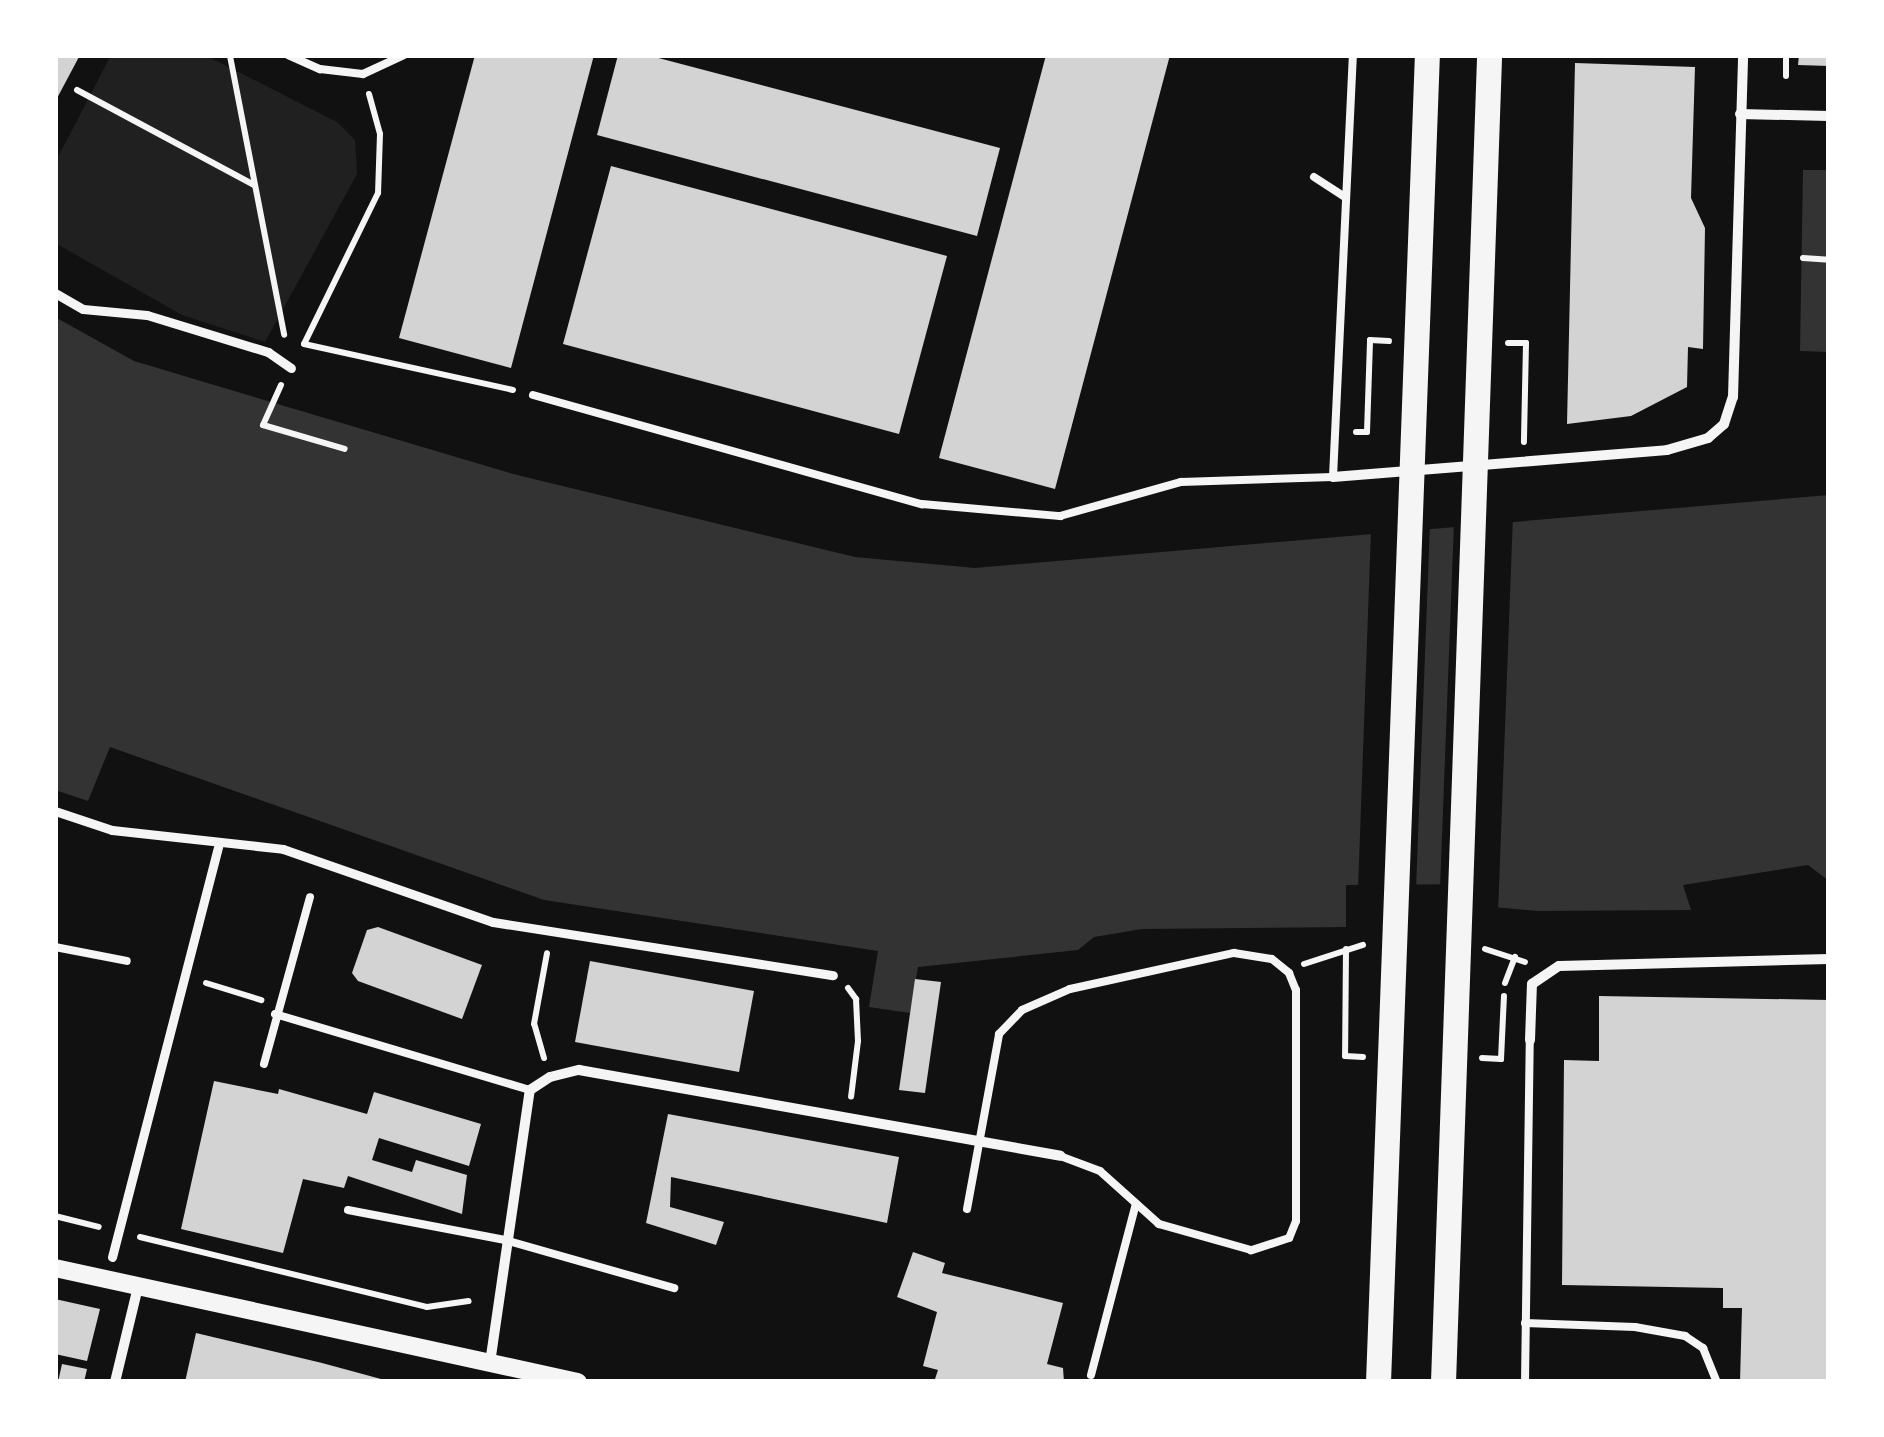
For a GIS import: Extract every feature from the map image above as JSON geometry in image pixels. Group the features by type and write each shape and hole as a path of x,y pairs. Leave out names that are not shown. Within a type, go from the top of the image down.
{"main road":[{"path":"1378,1382 1427,55"},
{"path":"1443,1382 1489,55"}],"street":[{"path":"1333,477 1668,450 1708,438 1724,424 1732,397 1743,55"},
{"path":"1740,114 1829,116"},
{"path":"55,294 84,309 147,315 268,352 290,368"},
{"path":"55,811 112,830 283,850 493,922 834,976"},
{"path":"112,1257 219,844"},
{"path":"1530,1040 1532,984 1559,966 1829,959"},
{"path":"490,1373 505,1240 530,1090 550,1077 579,1070 1060,1156"},
{"path":"55,1268 490,1373 578,1382"},
{"path":"115,1382 138,1287"}],"lane":[{"path":"288,55 320,69 362,74 404,55"},
{"path":"533,395 922,504 1060,516 1181,482 1333,477 1353,55"},
{"path":"1314,178 1346,198"},
{"path":"264,1064 310,897"},
{"path":"55,947 126,961"},
{"path":"967,1209 999,1034 1022,1010 1070,989 1234,953 1272,959 1296,990 1296,1221 1289,1238 1276,1246 1229,1247 1159,1224 1100,1171 1060,1156"},
{"path":"277,1010 530,1090"},
{"path":"1526,1382 1530,1040"},
{"path":"1091,1376 1136,1204"},
{"path":"348,1210 505,1240 674,1288"},
{"path":"1525,1324 1634,1327 1686,1336 1703,1348 1717,1382"}],"path":[{"path":"1786,55 1786,76"},
{"path":"230,56 290,368"},
{"path":"362,74 380,134 378,194 304,344 533,395"},
{"path":"78,90 255,186"},
{"path":"1803,258 1829,260"},
{"path":"1367,432 1370,340 1390,341"},
{"path":"1506,343 1526,343 1524,430"},
{"path":"271,427 345,449"},
{"path":"550,1077 534,1024 551,932"},
{"path":"1346,948 1345,1056 1364,1057"},
{"path":"1480,1058 1501,1059 1506,976 1516,957"},
{"path":"834,976 856,998 858,1041 846,1118"},
{"path":"186,977 277,1010"},
{"path":"55,1216 426,1311 469,1301"}],"shaded area":[{"path":"111,55 205,55 337,122 355,140 357,174 265,342 182,315 55,243 55,163"},
{"path":"1803,170 1829,170 1829,352 1800,351"},
{"path":"55,317 134,361 513,474 855,557 975,568 1829,495 1829,881 1808,865 1683,885 1691,910 1538,911 1493,907 1493,884 1346,885 1346,927 1142,929 1094,937 1078,950 918,967 910,1013 869,1007 878,951 544,900 110,747 88,801 55,790"}],"pier":[{"path":"1513,516 1498,913 1488,909 1489,889 1440,889 1454,522"},
{"path":"1430,524 1416,889 1358,890 1371,530"}],"building":[{"path":"55,55 80,55 55,102"},
{"path":"475,55 594,55 511,368 399,338"},
{"path":"618,55 647,55 1000,148 977,236 597,135"},
{"path":"1046,55 1170,55 1055,489 939,458"},
{"path":"1799,55 1829,55 1829,66 1798,65"},
{"path":"1575,63 1695,67 1691,198 1705,228 1703,349 1688,347 1687,387 1631,416 1567,424"},
{"path":"611,166 947,256 899,434 563,344"},
{"path":"378,927 482,965 462,1019 358,981 352,973 367,930"},
{"path":"590,961 754,991 739,1072 575,1042"},
{"path":"915,979 941,982 925,1093 899,1090"},
{"path":"1599,996 1829,1000 1829,1382 1740,1382 1742,1308 1723,1308 1723,1288 1562,1285 1564,1060 1599,1061"},
{"path":"214,1081 278,1094 279,1089 367,1114 374,1092 481,1124 469,1166 379,1138 372,1160 412,1172 416,1160 467,1175 462,1214 348,1176 344,1188 303,1179 283,1253 181,1229"},
{"path":"668,1114 899,1157 887,1223 671,1177 670,1207 724,1222 716,1245 646,1223"},
{"path":"913,1252 945,1263 942,1273 1063,1303 1047,1364 1063,1368 1064,1382 934,1382 938,1370 923,1366 937,1312 897,1297"},
{"path":"55,1299 100,1309 87,1361 55,1354"},
{"path":"196,1333 322,1363 392,1382 185,1382"},
{"path":"62,1364 87,1369 84,1382 58,1382"}]}
